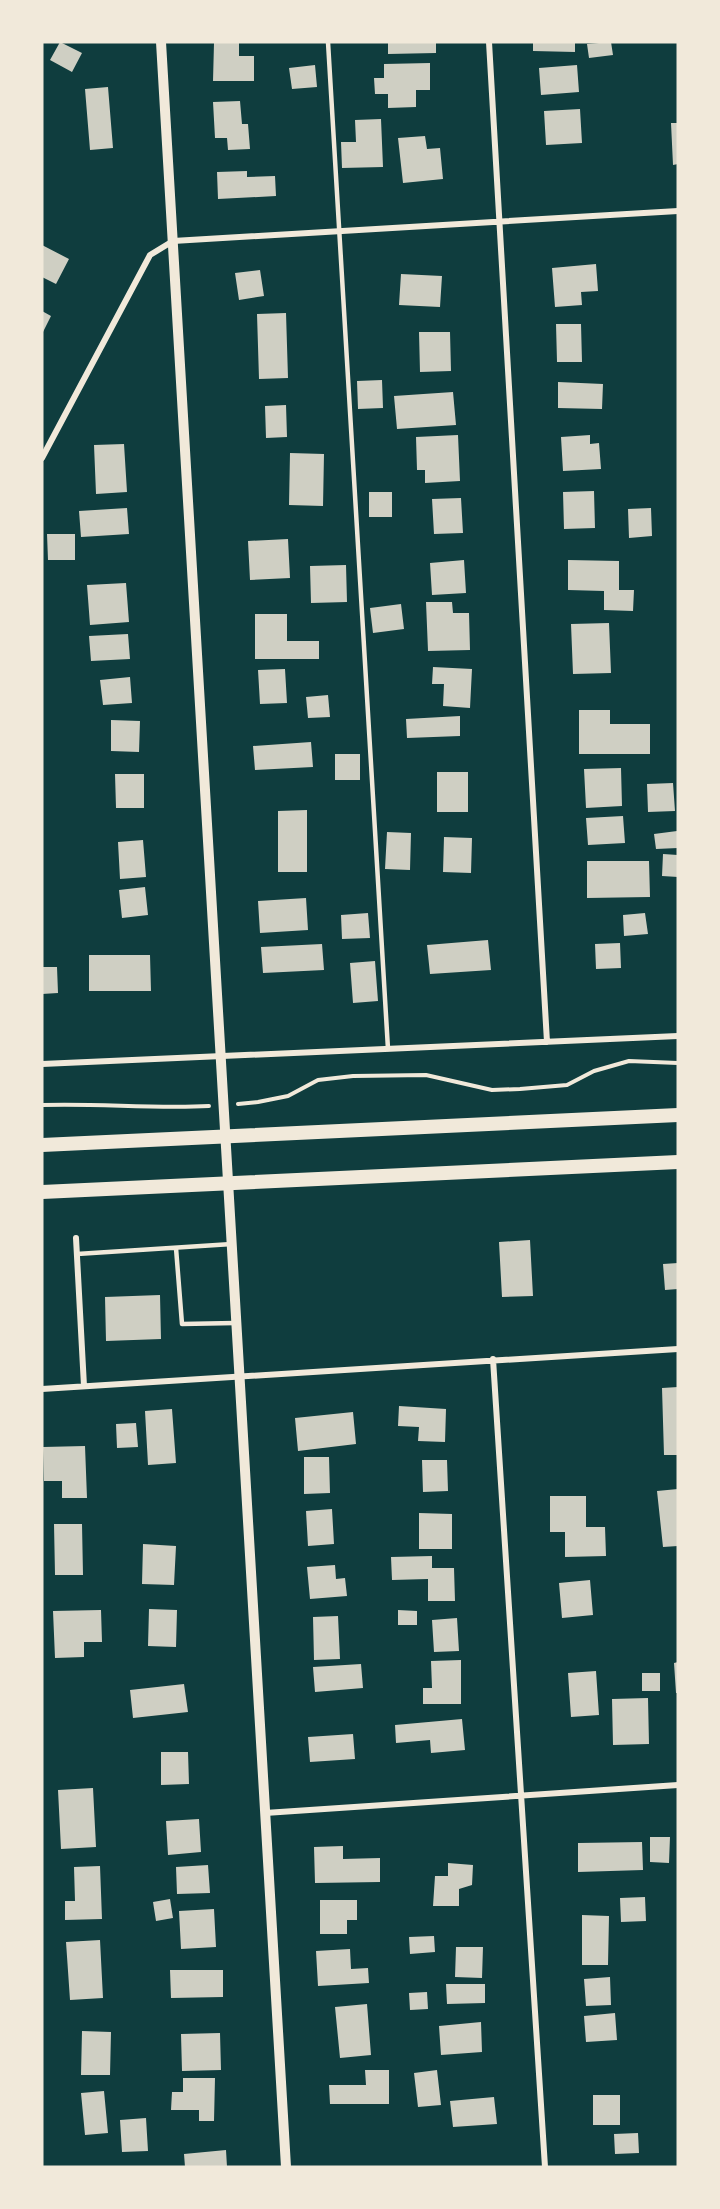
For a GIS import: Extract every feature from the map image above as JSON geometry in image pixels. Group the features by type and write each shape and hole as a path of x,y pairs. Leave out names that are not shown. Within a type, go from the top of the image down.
{"highway":[{"path":"42,1144 678,1115"},
{"path":"42,1192 678,1161"}],"street":[{"path":"161,42 286,2167"},
{"path":"489,42 547,1042"},
{"path":"42,458 150,255 173,241 678,211"},
{"path":"42,1064 678,1036"},
{"path":"76,1238 84,1386"},
{"path":"42,1389 678,1349"},
{"path":"493,1359 545,2167"},
{"path":"265,1813 678,1785"}],"lane":[{"path":"328,42 388,1049"},
{"path":"77,1254 232,1244"},
{"path":"176,1248 182,1324 237,1323"}],"path":[{"path":"258,1102 288,1096 318,1080 353,1076 426,1075 492,1090 520,1089 567,1085 594,1071 629,1061 678,1063"},
{"path":"42,1105 106,1104 162,1108 200,1106"}],"building":[{"path":"60,42 82,53 72,72 50,60"},
{"path":"388,42 436,42 436,53 388,54"},
{"path":"533,42 575,42 575,52 533,51"},
{"path":"611,42 613,55 589,58 587,44"},
{"path":"214,43 239,43 239,56 254,56 254,81 213,81"},
{"path":"430,63 430,90 416,90 416,107 388,108 388,94 375,94 374,78 384,78 384,64"},
{"path":"315,65 317,87 292,89 289,68"},
{"path":"577,65 579,92 541,95 539,68"},
{"path":"108,87 113,148 90,150 85,89"},
{"path":"240,101 242,124 248,124 250,149 228,150 227,138 215,138 213,102"},
{"path":"580,109 582,143 546,145 544,111"},
{"path":"381,119 383,167 342,168 341,142 356,142 355,120"},
{"path":"671,123 678,123 678,164 673,165"},
{"path":"425,136 427,149 440,148 443,179 403,183 398,138"},
{"path":"247,171 247,177 275,176 276,196 218,199 217,172"},
{"path":"42,245 69,259 56,284 42,277"},
{"path":"596,264 598,291 581,292 582,305 555,307 552,268"},
{"path":"260,270 264,296 239,300 235,273"},
{"path":"401,274 442,276 440,307 399,305"},
{"path":"42,311 51,316 42,334"},
{"path":"286,313 288,378 259,379 257,314"},
{"path":"556,324 581,324 582,362 557,362"},
{"path":"419,332 450,332 451,371 420,372"},
{"path":"382,380 383,408 358,409 357,381"},
{"path":"558,382 603,384 602,409 558,408"},
{"path":"453,392 456,425 397,429 394,396"},
{"path":"286,405 287,437 266,438 265,406"},
{"path":"458,435 460,481 425,483 425,470 417,470 416,437"},
{"path":"590,435 590,444 599,443 601,469 563,471 561,437"},
{"path":"124,444 127,492 96,494 94,445"},
{"path":"290,453 324,454 323,506 289,505"},
{"path":"594,491 595,528 564,529 563,492"},
{"path":"369,492 392,492 392,517 369,517"},
{"path":"461,498 463,533 434,534 432,499"},
{"path":"127,508 129,534 81,537 79,511"},
{"path":"651,508 652,536 629,538 628,509"},
{"path":"47,534 75,534 75,560 48,560"},
{"path":"288,539 290,578 250,580 248,541"},
{"path":"464,560 466,593 432,595 430,563"},
{"path":"568,560 619,561 619,590 634,590 633,611 604,610 604,591 568,590"},
{"path":"346,565 347,602 311,603 310,566"},
{"path":"126,583 129,622 90,625 87,585"},
{"path":"426,602 452,602 453,613 469,613 470,650 428,651"},
{"path":"401,604 404,629 373,633 370,608"},
{"path":"255,614 287,614 287,641 319,641 319,659 255,659"},
{"path":"609,623 611,673 573,674 571,624"},
{"path":"128,634 130,659 91,661 89,636"},
{"path":"433,667 472,669 470,708 443,706 444,684 432,684"},
{"path":"285,669 287,703 260,704 258,670"},
{"path":"130,677 132,703 103,705 100,680"},
{"path":"328,695 330,717 308,718 306,697"},
{"path":"579,710 610,710 610,724 650,724 650,754 579,754"},
{"path":"460,716 460,736 407,738 406,719"},
{"path":"111,720 140,721 139,752 111,751"},
{"path":"311,742 313,767 255,770 253,746"},
{"path":"335,754 360,754 360,780 335,780"},
{"path":"621,768 622,806 586,808 584,769"},
{"path":"437,772 468,772 468,812 437,812"},
{"path":"115,774 144,774 144,808 116,808"},
{"path":"673,783 675,811 648,812 647,784"},
{"path":"307,810 307,872 278,872 278,811"},
{"path":"623,816 625,843 588,845 586,818"},
{"path":"677,831 678,848 656,849 654,834"},
{"path":"387,832 411,833 410,870 385,869"},
{"path":"444,837 472,838 471,873 443,872"},
{"path":"143,840 146,877 120,879 118,842"},
{"path":"663,854 678,855 678,877 662,876"},
{"path":"587,861 649,861 650,897 587,898"},
{"path":"145,887 148,915 122,918 119,890"},
{"path":"306,898 308,930 260,933 258,901"},
{"path":"368,913 370,938 342,939 341,915"},
{"path":"645,913 648,934 624,936 623,915"},
{"path":"488,940 491,970 430,974 427,945"},
{"path":"620,943 621,968 596,969 595,944"},
{"path":"322,944 324,970 263,973 261,947"},
{"path":"89,955 150,955 151,991 89,991"},
{"path":"375,961 378,1001 353,1003 350,963"},
{"path":"42,967 57,967 58,993 42,994"},
{"path":"530,1240 533,1296 502,1297 499,1242"},
{"path":"678,1263 678,1289 665,1290 663,1264"},
{"path":"160,1295 161,1339 106,1341 105,1297"},
{"path":"678,1387 678,1455 664,1455 662,1388"},
{"path":"399,1406 446,1409 445,1442 418,1441 419,1427 398,1426"},
{"path":"172,1409 176,1463 148,1465 145,1411"},
{"path":"353,1412 356,1444 298,1451 295,1418"},
{"path":"136,1423 138,1447 117,1448 116,1424"},
{"path":"85,1446 87,1498 62,1498 62,1481 44,1481 43,1447"},
{"path":"304,1457 329,1457 330,1493 304,1494"},
{"path":"422,1460 447,1460 448,1491 423,1492"},
{"path":"678,1489 678,1546 663,1547 657,1491"},
{"path":"550,1496 586,1496 586,1527 605,1527 606,1556 565,1557 565,1532 550,1532"},
{"path":"332,1509 334,1544 308,1546 306,1511"},
{"path":"419,1513 452,1514 452,1549 419,1549"},
{"path":"54,1524 82,1524 83,1575 55,1575"},
{"path":"143,1544 176,1546 174,1585 142,1584"},
{"path":"432,1556 432,1568 454,1568 455,1601 428,1601 428,1579 392,1580 391,1557"},
{"path":"335,1565 336,1579 345,1578 347,1596 310,1599 307,1567"},
{"path":"590,1580 593,1615 562,1618 559,1583"},
{"path":"149,1609 177,1610 176,1647 148,1646"},
{"path":"101,1610 102,1642 84,1642 84,1657 55,1658 53,1611"},
{"path":"398,1610 417,1611 417,1625 398,1625"},
{"path":"338,1616 340,1659 314,1660 313,1617"},
{"path":"457,1618 459,1651 434,1652 432,1620"},
{"path":"461,1660 461,1704 423,1704 423,1688 432,1688 431,1661"},
{"path":"678,1662 678,1693 676,1693 674,1663"},
{"path":"361,1664 363,1688 315,1692 313,1667"},
{"path":"596,1671 599,1715 571,1717 568,1673"},
{"path":"642,1673 660,1673 660,1691 642,1691"},
{"path":"184,1684 188,1712 133,1718 130,1690"},
{"path":"648,1698 649,1744 613,1745 612,1699"},
{"path":"462,1719 465,1750 431,1753 430,1740 396,1743 395,1725"},
{"path":"353,1734 355,1759 310,1762 308,1737"},
{"path":"161,1752 188,1752 189,1784 161,1785"},
{"path":"93,1788 96,1847 61,1849 58,1790"},
{"path":"199,1819 201,1852 168,1855 166,1821"},
{"path":"650,1837 670,1837 669,1863 650,1862"},
{"path":"642,1842 643,1870 578,1872 578,1843"},
{"path":"343,1846 343,1859 380,1858 380,1882 315,1883 314,1847"},
{"path":"448,1863 473,1865 472,1885 459,1889 459,1906 433,1906 435,1876 448,1876"},
{"path":"208,1865 210,1893 177,1894 176,1867"},
{"path":"100,1866 102,1919 65,1920 65,1901 75,1901 74,1867"},
{"path":"645,1897 646,1921 621,1922 620,1898"},
{"path":"170,1899 173,1918 156,1921 153,1902"},
{"path":"320,1900 357,1900 357,1920 347,1920 347,1934 320,1934"},
{"path":"214,1909 216,1947 181,1949 179,1911"},
{"path":"582,1915 609,1916 608,1965 582,1965"},
{"path":"434,1936 435,1952 410,1954 409,1937"},
{"path":"100,1940 103,1998 70,2000 66,1942"},
{"path":"456,1947 483,1947 482,1978 455,1977"},
{"path":"350,1949 351,1969 368,1968 369,1983 318,1986 316,1951"},
{"path":"170,1970 223,1970 223,1997 171,1998"},
{"path":"610,1977 611,2005 586,2006 584,1979"},
{"path":"446,1984 485,1984 485,2003 447,2004"},
{"path":"427,1992 428,2009 410,2010 409,1993"},
{"path":"367,2004 371,2055 340,2058 335,2007"},
{"path":"615,2013 617,2040 586,2042 584,2016"},
{"path":"481,2022 482,2052 441,2055 439,2026"},
{"path":"82,2031 111,2032 110,2075 81,2075"},
{"path":"220,2033 221,2070 182,2071 181,2034"},
{"path":"365,2070 389,2070 389,2104 330,2104 329,2085 366,2085"},
{"path":"437,2070 441,2105 418,2107 414,2073"},
{"path":"183,2078 215,2078 214,2121 199,2121 199,2110 171,2110 172,2092 183,2092"},
{"path":"104,2091 108,2133 85,2135 81,2093"},
{"path":"593,2095 620,2095 620,2125 593,2125"},
{"path":"494,2097 497,2124 453,2127 450,2101"},
{"path":"146,2118 148,2151 122,2152 120,2120"},
{"path":"638,2133 639,2153 615,2154 614,2134"},
{"path":"226,2150 227,2167 185,2167 184,2154"}]}
